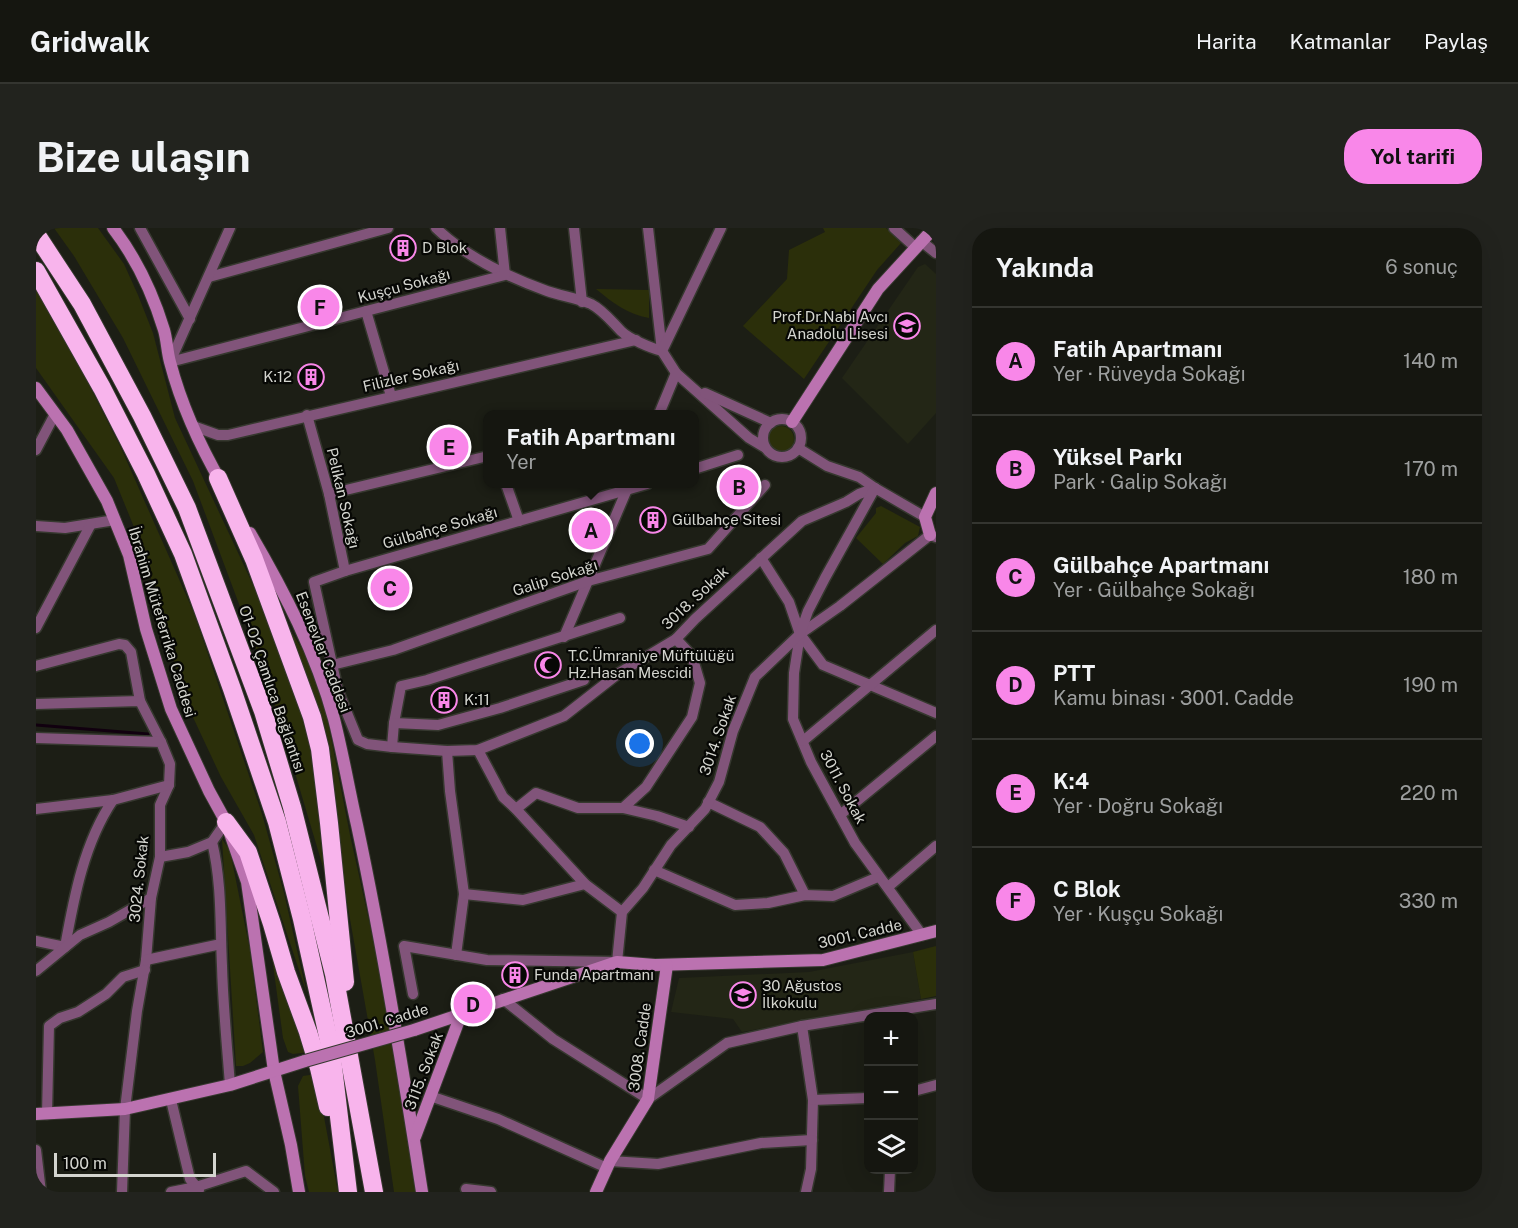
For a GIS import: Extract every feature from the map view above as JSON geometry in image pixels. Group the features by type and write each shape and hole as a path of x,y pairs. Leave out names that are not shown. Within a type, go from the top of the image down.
{"highway":[{"name":"O1-O2 Çamlıca Bağlantısı","path":"36,234 82,304 142,416 187,508 263,711 292,807 334,974 374,1192"},
{"path":"36,271 102,388 146,474 183,554 277,822 332,1050 347,1192"},
{"path":"218,478 254,559 295,667 320,749 343,953 353,1074"},
{"path":"226,822 248,852 273,924 286,972 319,1068 347,1192"}],"main road":[{"name":"Esenevler Caddesi","path":"113,228 128,248 151,296 164,331 170,362 193,426 218,478 280,585 311,654 333,718 388,986 422,1192"},
{"path":"792,422 878,289 934,228"},
{"name":"İbrahim Müteferrika Caddesi","path":"36,388 67,430 107,501 129,555 146,629 171,709 226,822 248,882 274,1071 299,1192"},
{"path":"933,536 925,517 936,493"},
{"name":"3001. Cadde","path":"41,1114 124,1109 230,1085 414,1030 462,1012 617,962 668,965 823,960 936,932"},
{"name":"3008. Cadde","path":"597,1192 609,1165 648,1099 668,965"},
{"name":"3115. Sokak","path":"414,1141 462,1012"}],"street":[{"path":"140,228 190,319"},
{"path":"170,362 230,228"},
{"path":"209,277 388,228"},
{"path":"436,228 447,239 505,274 546,291 592,304 615,322 622,332 651,348 662,351"},
{"path":"500,228 505,274"},
{"path":"574,228 582,302"},
{"path":"648,228 662,351 676,373 749,438 772,455 782,458 792,454 798,448 800,435 792,422 781,419 767,426 762,436 764,447"},
{"path":"662,351 721,228"},
{"path":"894,228 936,253"},
{"name":"Kuşçu Sokağı","path":"170,362 505,274"},
{"path":"366,311 391,396"},
{"name":"Filizler Sokağı","path":"193,426 218,435 228,435 636,340"},
{"path":"661,410 676,373"},
{"path":"696,390 771,423"},
{"path":"36,450 55,414"},
{"name":"Pelikan Sokağı","path":"307,416 329,494 345,571 314,582 338,691 358,740"},
{"path":"798,448 827,466 859,477 925,517"},
{"path":"699,467 738,455"},
{"path":"329,494 483,457"},
{"name":"Galip Sokağı","path":"332,665 393,650 588,581 708,549 765,485"},
{"path":"508,488 519,521"},
{"name":"Gülbahçe Sokağı","path":"345,571 625,488"},
{"path":"564,638 628,488"},
{"name":"3018. Sokak","path":"358,740 367,744 392,747 447,751 478,750 564,716 619,673 676,639 802,521 875,488"},
{"name":"3014. Sokak","path":"622,912 671,845 689,827 708,802 719,782 733,731 755,677 800,634 808,611 875,488"},
{"path":"36,526 65,528 115,520"},
{"path":"36,628 91,524"},
{"path":"800,634 933,536"},
{"path":"761,558 789,603 800,634 823,664 936,714"},
{"path":"392,747 401,686 564,638 620,618"},
{"path":"803,741 936,630"},
{"name":"3011. Sokak","path":"800,634 794,673 793,719 811,762 855,843 922,935"},
{"path":"623,808 646,787 692,717 700,683 692,656 676,639"},
{"name":"3024. Sokak","path":"36,666 119,644 125,645 130,652 140,701 170,764 169,785 160,805 160,857 151,898 146,965 136,1011 124,1109 122,1192"},
{"path":"394,723 438,725 500,708 584,680"},
{"path":"36,704 140,701"},
{"path":"840,815 936,736"},
{"path":"36,738 161,742"},
{"path":"413,994 404,946 487,960 617,962 622,912 585,885 503,797 478,750"},
{"path":"447,751 464,894 456,955"},
{"path":"36,809 113,800 169,785"},
{"path":"516,809 536,793 578,808 623,808 689,827"},
{"path":"65,947 73,900 87,854 113,800"},
{"path":"708,802 760,826 784,853 805,895"},
{"path":"160,857 188,852 212,843 226,822"},
{"path":"212,843 217,863 230,1085"},
{"path":"888,886 936,846"},
{"path":"654,870 735,905 768,903 805,895 832,896 878,877"},
{"path":"464,894 523,900 585,885"},
{"path":"36,971 80,935 109,922 151,898"},
{"path":"36,941 65,947"},
{"path":"41,1114 50,1026 60,1018 78,1012 106,994 123,978 146,965 221,944"},
{"path":"503,999 553,1039 648,1099 727,1043 802,1026 936,1004"},
{"path":"802,1026 813,1100 811,1169 806,1192"},
{"path":"918,1091 936,1085"},
{"path":"430,1096 498,1119 609,1165 658,1164 761,1143 812,1140"},
{"path":"813,1100 864,1098"},
{"path":"171,1100 190,1179 198,1190"},
{"path":"36,1150 41,1192"},
{"path":"171,1192 198,1190 246,1171 274,1192"},
{"path":"890,1174 890,1192"},
{"path":"466,1189 491,1192"}],"shaded area":[{"name":"Prof.Dr.Nabi Avcı Anadolu Lisesi","path":"925,264 936,274 936,413 908,444 842,378 918,267"},
{"path":"913,952 921,999 742,1032 733,1019 671,1012 679,978 809,972"}],"green space":[{"path":"54,228 98,228 124,264 138,295 153,333 175,418 261,602 316,751 326,877 267,679 193,481 123,338 74,256"},
{"path":"823,228 886,228 901,243 877,270 804,379 743,326 787,279 789,250 825,232"},
{"path":"596,289 649,290 649,318 621,307"},
{"path":"36,290 85,377 121,448 194,613 262,814 284,893 307,994 254,835 221,777 191,713 159,617 147,559 114,478 36,368"},
{"path":"781,426 790,430 794,439 790,448 781,452 772,448 768,439 772,430"},
{"path":"742,475 752,491 737,504 727,483"},
{"path":"881,506 920,527 918,536 905,543 883,564 856,538 876,513 876,508"},
{"path":"287,625 307,657 327,717 350,835 387,1002 417,1192 394,1192 375,1060 342,874"},
{"path":"222,839 230,851 250,950 263,1052 243,1066 236,1066"},
{"path":"268,928 310,1052 293,1054 288,1052 283,1038"},
{"path":"936,946 936,996 921,999 913,952"},
{"path":"316,1074 338,1192 309,1192 305,1176 298,1086 303,1076"}],"waterway":[{"path":"36,725 148,734"}],"place":[{"name":"D Blok","path":"403,248"},
{"name":"C Blok","path":"320,307"},
{"name":"Prof.Dr.Nabi Avcı Anadolu Lisesi","path":"907,326"},
{"name":"K:12","path":"311,377"},
{"name":"K:4","path":"449,447"},
{"name":"Yüksel Parkı","path":"739,487"},
{"name":"Gülbahçe Sitesi","path":"653,520"},
{"name":"Fatih Apartmanı","path":"591,530"},
{"name":"Gülbahçe Apartmanı","path":"390,588"},
{"name":"T.C.Ümraniye Müftülüğü Hz.Hasan Mescidi","path":"548,665"},
{"name":"K:11","path":"444,700"},
{"name":"Funda Apartmanı","path":"515,975"},
{"name":"30 Ağustos İlkokulu","path":"743,995"},
{"name":"PTT","path":"473,1004"}]}
